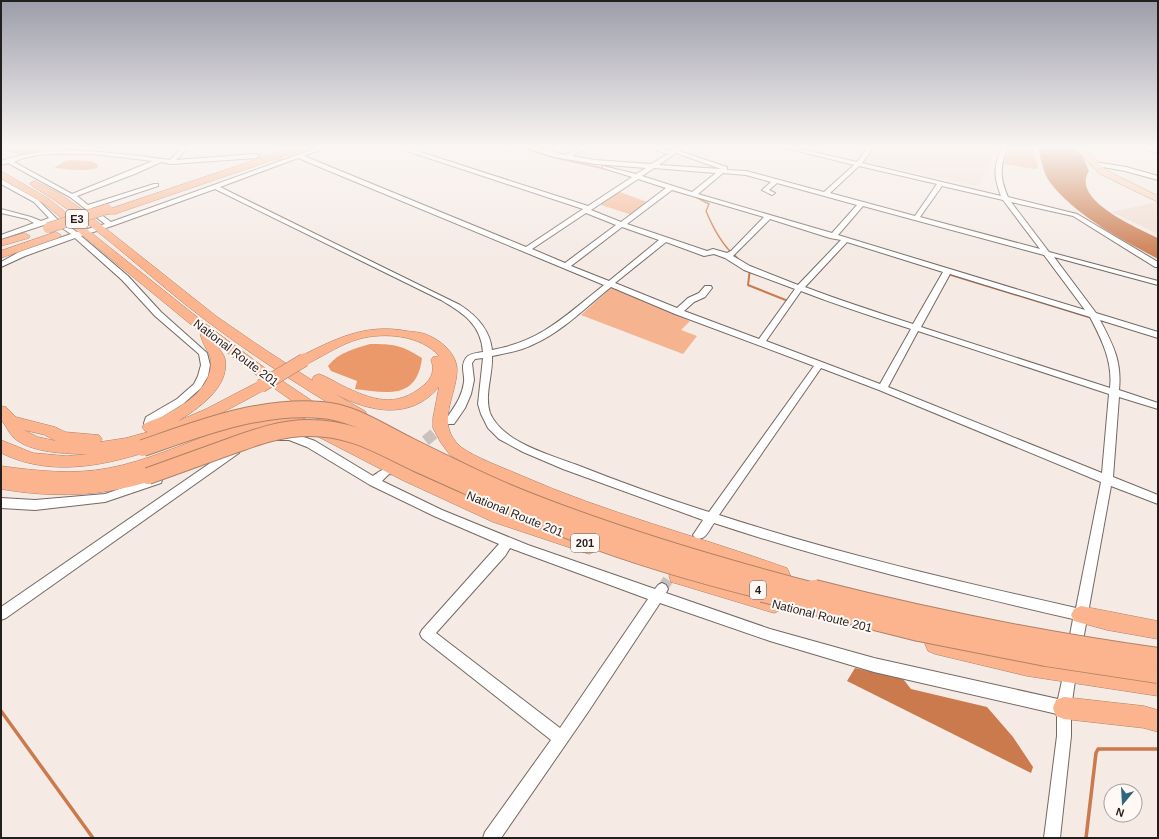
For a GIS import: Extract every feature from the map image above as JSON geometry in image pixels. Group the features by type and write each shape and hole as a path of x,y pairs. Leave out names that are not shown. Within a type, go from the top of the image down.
{"highway":[{"name":"National Route 201","path":"20,185 92,230"},
{"name":"National Route 201","path":"38,185 59,197 92,230 209,325 276,383 358,439 445,485 512,515 623,558 706,585 810,614 1027,666 1158,686"},
{"path":"111,212 185,185"},
{"path":"1,243 111,212 194,185"},
{"path":"1,255 49,229"},
{"name":"E3","path":"1,249 49,229"},
{"path":"6,416 62,436 83,440 107,438 159,424 182,412 198,400 211,386 218,372 218,358 209,344 209,325 244,335 344,393 364,402 380,405 398,405 413,400 427,392 440,375 440,364 435,355 426,346 413,340 398,338 381,337 349,344 307,362"},
{"name":"National Route 201","path":"209,325 262,354 359,414 413,444 508,488 642,537 784,581 910,611 1032,636 1085,639 1158,652"},
{"path":"1,468 51,471 85,469 126,461 168,447 192,435 264,388 344,340 359,335 393,332 421,337 437,346 445,354 450,368 440,418 441,428 446,439 456,451 480,464 540,491 646,529 780,574 784,581"},
{"path":"6,416 18,433 35,442 56,448 81,449 113,445 145,438 206,416 264,388"},
{"path":"1,446 13,453 40,460 54,462 87,461 108,458 143,448 236,418 276,410 316,408 349,415 386,440 530,501 637,539 722,565 866,605 1045,642 1158,659"},
{"path":"1,472 44,478 75,479 110,474 140,466 247,427 273,422 296,422 314,428 408,476 499,517 623,558"},
{"path":"1,483 29,488 59,490 93,489 148,476 260,436 284,430 309,428 337,430 386,440"},
{"name":"4","path":"386,440 419,464 558,525 688,572 820,606 961,639 1053,656 1158,672"},
{"path":"1082,615 1158,630"},
{"path":"1085,639 1158,649"},
{"path":"1064,708 1144,717 1158,721"}],"main road":[{"path":"1128,185 1158,199"}],"street":[{"path":"8,185 36,201 54,219 92,230"},
{"path":"52,185 72,196 87,207 92,230 126,278 158,314 203,353 206,362 204,373 196,387 176,406 150,419 149,423"},
{"path":"72,196 100,185"},
{"path":"87,207 156,185"},
{"path":"1,264 22,254 221,185"},
{"path":"364,185 678,312 882,388 1158,500"},
{"path":"513,185 587,210 622,225 664,240 707,254 713,251 728,256 747,268 849,307 860,309 999,356 1158,406"},
{"path":"526,250 623,185"},
{"path":"663,185 1158,335"},
{"path":"694,194 705,185"},
{"path":"771,185 765,190 772,193"},
{"path":"792,185 1158,284"},
{"path":"825,194 835,185"},
{"path":"916,219 940,185"},
{"path":"950,185 1075,215 1158,265"},
{"path":"999,185 1005,198 1094,316 1101,328 1113,360 1116,374 1107,480 1099,515 1082,615 1085,639"},
{"path":"216,187 457,305 474,319 485,335 488,354 482,406 485,415 502,435 521,448 576,470 712,518 897,571 1082,615"},
{"path":"566,266 671,188"},
{"path":"833,236 861,204"},
{"path":"1,211 29,218 49,229"},
{"path":"728,256 734,253 768,217"},
{"path":"49,229 54,219"},
{"path":"1,237 49,229"},
{"path":"450,420 460,410 469,382 467,364 469,359 472,357 509,350 530,343 552,331 608,283 664,240"},
{"path":"760,343 799,289 845,240"},
{"path":"882,388 947,272"},
{"path":"678,312 691,300 702,295 708,288"},
{"path":"699,535 819,365"},
{"path":"1,503 35,505 105,498 266,438 290,436 311,444 374,482 438,513 507,542 659,592 770,635 874,665 1064,708"},
{"path":"1,614 235,450"},
{"path":"169,462 175,473"},
{"path":"374,482 385,474"},
{"path":"507,542 501,552 427,634 561,738"},
{"path":"491,838 561,738 659,592"},
{"path":"1052,838 1064,736 1064,708 1068,681"}],"shaded area":[{"path":"1052,185 1087,185 1089,192 1097,202 1109,212 1158,238 1158,259 1099,225 1071,205"},
{"path":"617,191 650,203 632,215 598,204"},
{"path":"1158,202 1158,234 1112,212"},
{"path":"611,288 690,321 681,330 697,336 683,354 581,315"},
{"path":"370,344 398,346 409,350 422,358 419,372 414,381 399,391 367,391 355,389 357,381 331,371 328,366 337,357"},
{"path":"855,668 903,679 911,689 987,707 1013,737 1033,767 1031,773 847,681"}],"waterway":[{"path":"658,185 685,194"},
{"path":"692,195 709,204 706,211 718,236 739,260"},
{"path":"750,269 748,285 788,301"},
{"path":"948,274 1092,318"},
{"path":"1097,319 1111,323"},
{"path":"1,711 93,838"},
{"path":"1086,838 1096,753 1098,749 1158,749"}],"tunnel":[{"path":"387,472 446,424"},
{"path":"662,589 677,566"}]}
